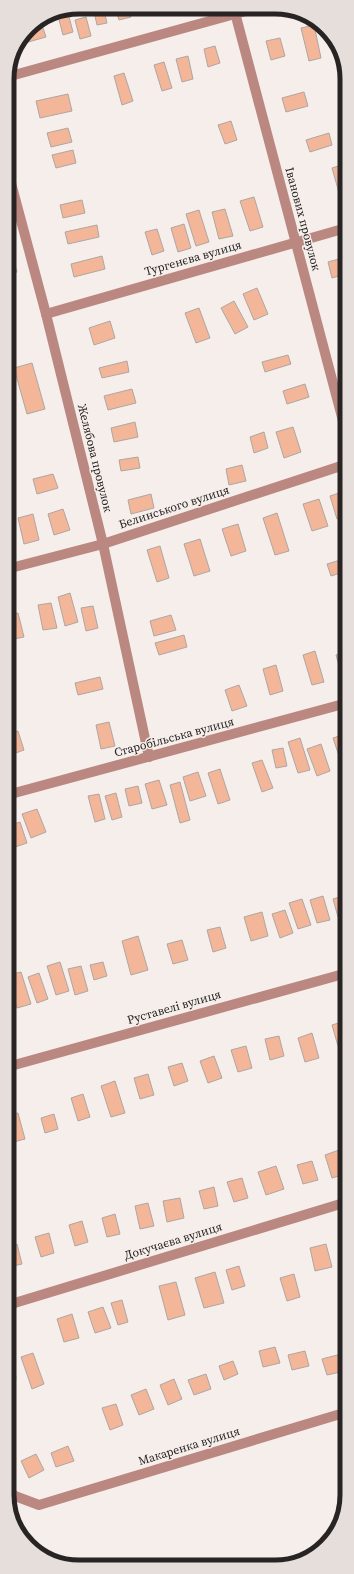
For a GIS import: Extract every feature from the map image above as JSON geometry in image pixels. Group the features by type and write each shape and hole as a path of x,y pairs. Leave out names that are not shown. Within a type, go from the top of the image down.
{"street":[{"path":"14,76 225,14"},
{"name":"Іванових провулок","path":"236,14 340,413"},
{"name":"Желябова провулок","path":"14,194 46,314 103,544 149,757"},
{"name":"Тургенєва вулиця","path":"46,314 340,230"},
{"name":"Белинського вулиця","path":"14,567 103,544 340,466"},
{"name":"Старобільська вулиця","path":"14,793 340,705"},
{"name":"Руставелі вулиця","path":"14,1065 340,974"},
{"name":"Докучаєва вулиця","path":"14,1303 340,1204"},
{"name":"Макаренка вулиця","path":"14,1495 39,1505 340,1414"}],"building":[{"path":"95,14 105,14 107,23 97,25"},
{"path":"117,14 130,14 131,17 119,20"},
{"path":"68,15 73,32 63,35 58,18"},
{"path":"86,17 91,36 80,39 75,20"},
{"path":"311,26 315,28 321,58 309,61 301,28"},
{"path":"43,28 46,37 25,43 33,33"},
{"path":"280,38 285,56 271,60 266,41"},
{"path":"215,46 220,63 208,67 204,49"},
{"path":"188,56 193,79 182,82 176,59"},
{"path":"164,62 172,88 162,91 154,65"},
{"path":"124,73 133,101 122,105 114,76"},
{"path":"304,92 308,106 286,112 282,98"},
{"path":"68,94 72,111 40,118 36,101"},
{"path":"231,121 237,140 225,144 218,125"},
{"path":"68,128 72,142 51,147 47,133"},
{"path":"329,133 332,145 310,152 306,140"},
{"path":"73,150 76,163 56,168 52,155"},
{"path":"340,166 340,196 332,168"},
{"path":"254,197 263,227 250,231 240,201"},
{"path":"82,200 85,213 63,218 60,205"},
{"path":"225,209 233,236 219,239 212,212"},
{"path":"199,210 209,242 196,246 186,214"},
{"path":"184,224 191,248 178,252 171,228"},
{"path":"97,225 99,237 68,244 65,232"},
{"path":"157,229 164,251 152,255 145,232"},
{"path":"102,256 105,269 74,277 71,264"},
{"path":"340,259 340,276 332,278 328,262"},
{"path":"14,262 17,272 14,273"},
{"path":"257,288 268,314 254,320 243,294"},
{"path":"234,301 248,327 235,334 221,308"},
{"path":"199,308 210,338 196,343 185,313"},
{"path":"110,321 115,338 94,345 89,328"},
{"path":"288,355 291,364 265,372 262,362"},
{"path":"127,361 129,372 102,378 99,368"},
{"path":"32,363 45,409 27,414 14,368"},
{"path":"305,384 309,397 287,404 283,391"},
{"path":"132,389 136,403 108,410 104,396"},
{"path":"135,422 138,437 114,442 111,428"},
{"path":"293,427 301,452 284,458 276,432"},
{"path":"264,432 268,448 254,453 250,437"},
{"path":"138,457 140,468 121,471 119,460"},
{"path":"242,465 246,481 229,485 226,469"},
{"path":"53,474 58,488 37,494 33,479"},
{"path":"340,493 340,518 337,519 330,496"},
{"path":"151,494 154,508 131,514 128,500"},
{"path":"319,499 328,526 312,531 303,504"},
{"path":"63,509 70,530 54,535 48,514"},
{"path":"277,513 289,551 275,555 263,518"},
{"path":"33,514 39,540 24,544 18,518"},
{"path":"238,524 246,551 231,556 222,529"},
{"path":"200,539 210,571 194,576 184,544"},
{"path":"160,546 169,578 157,582 147,550"},
{"path":"340,560 340,573 331,576 327,564"},
{"path":"70,593 78,622 65,626 58,597"},
{"path":"51,603 57,628 43,630 38,605"},
{"path":"93,606 98,628 86,631 81,608"},
{"path":"18,613 24,637 14,639 14,614"},
{"path":"171,615 176,630 154,636 150,621"},
{"path":"184,635 187,647 159,655 155,643"},
{"path":"315,651 324,682 312,685 303,655"},
{"path":"340,654 340,669 336,655"},
{"path":"276,665 283,691 270,695 263,669"},
{"path":"100,677 103,689 78,695 75,683"},
{"path":"239,685 247,706 232,711 225,690"},
{"path":"109,722 115,746 101,749 96,725"},
{"path":"18,731 24,750 14,754 14,732"},
{"path":"340,736 340,759 333,738"},
{"path":"300,738 310,770 298,773 288,742"},
{"path":"321,744 330,771 317,776 307,749"},
{"path":"283,748 287,766 276,768 272,750"},
{"path":"262,760 273,788 262,792 252,763"},
{"path":"220,769 230,800 218,804 208,773"},
{"path":"198,772 206,796 190,801 183,777"},
{"path":"159,780 167,805 152,809 145,784"},
{"path":"180,782 190,820 180,823 170,785"},
{"path":"138,786 142,803 129,806 125,789"},
{"path":"116,793 122,817 112,820 105,796"},
{"path":"99,794 105,819 95,822 88,796"},
{"path":"37,809 46,832 31,838 22,814"},
{"path":"20,822 27,843 15,847 14,844 14,824"},
{"path":"323,896 330,920 317,923 310,900"},
{"path":"340,897 340,917 338,917 333,899"},
{"path":"302,899 311,925 298,929 289,903"},
{"path":"285,910 293,933 280,938 272,914"},
{"path":"262,912 268,936 251,941 244,917"},
{"path":"220,927 226,948 213,952 207,930"},
{"path":"138,936 148,970 131,975 122,941"},
{"path":"182,940 188,960 173,964 167,944"},
{"path":"60,962 69,991 56,995 47,966"},
{"path":"103,962 107,976 94,980 90,965"},
{"path":"81,966 88,991 75,995 68,969"},
{"path":"21,972 31,1004 17,1008 14,997 14,974"},
{"path":"39,973 48,999 37,1003 28,977"},
{"path":"340,1023 340,1045 338,1046 332,1025"},
{"path":"312,1033 319,1058 305,1062 298,1038"},
{"path":"279,1036 284,1056 270,1060 265,1039"},
{"path":"246,1046 252,1068 238,1072 231,1050"},
{"path":"214,1056 222,1078 208,1083 200,1061"},
{"path":"182,1063 188,1081 174,1086 168,1067"},
{"path":"148,1074 154,1095 140,1099 134,1078"},
{"path":"115,1081 125,1113 111,1117 101,1086"},
{"path":"83,1094 90,1117 78,1121 71,1098"},
{"path":"18,1113 25,1139 14,1142 14,1114"},
{"path":"54,1114 58,1129 45,1133 41,1118"},
{"path":"339,1150 340,1176 332,1178 325,1155"},
{"path":"312,1161 318,1180 303,1184 297,1165"},
{"path":"276,1166 284,1189 266,1195 258,1172"},
{"path":"242,1178 248,1198 234,1202 227,1182"},
{"path":"214,1187 218,1206 204,1209 199,1191"},
{"path":"180,1198 184,1218 167,1222 163,1201"},
{"path":"148,1203 154,1226 140,1229 135,1206"},
{"path":"115,1214 120,1234 107,1237 102,1218"},
{"path":"82,1221 88,1242 75,1246 69,1225"},
{"path":"49,1233 54,1253 41,1257 35,1237"},
{"path":"17,1244 22,1264 14,1266 14,1245"},
{"path":"326,1244 332,1267 315,1271 310,1248"},
{"path":"239,1266 245,1286 232,1290 226,1270"},
{"path":"215,1272 224,1303 204,1308 195,1278"},
{"path":"294,1274 300,1297 287,1301 280,1278"},
{"path":"176,1282 185,1315 168,1320 159,1286"},
{"path":"122,1300 128,1322 118,1325 111,1303"},
{"path":"103,1307 111,1328 95,1333 88,1312"},
{"path":"72,1314 79,1338 64,1342 57,1319"},
{"path":"275,1347 280,1363 263,1367 259,1351"},
{"path":"305,1351 309,1366 292,1370 288,1355"},
{"path":"33,1353 44,1384 32,1389 21,1357"},
{"path":"340,1354 340,1372 327,1375 322,1359"},
{"path":"233,1361 238,1374 224,1380 219,1366"},
{"path":"14,1362 16,1379 14,1380"},
{"path":"206,1374 211,1389 194,1395 188,1380"},
{"path":"174,1379 182,1399 168,1405 160,1385"},
{"path":"146,1389 154,1409 139,1415 131,1395"},
{"path":"116,1404 123,1425 110,1430 102,1408"},
{"path":"68,1446 74,1461 56,1467 51,1453"},
{"path":"36,1454 44,1470 29,1478 21,1461"}]}
